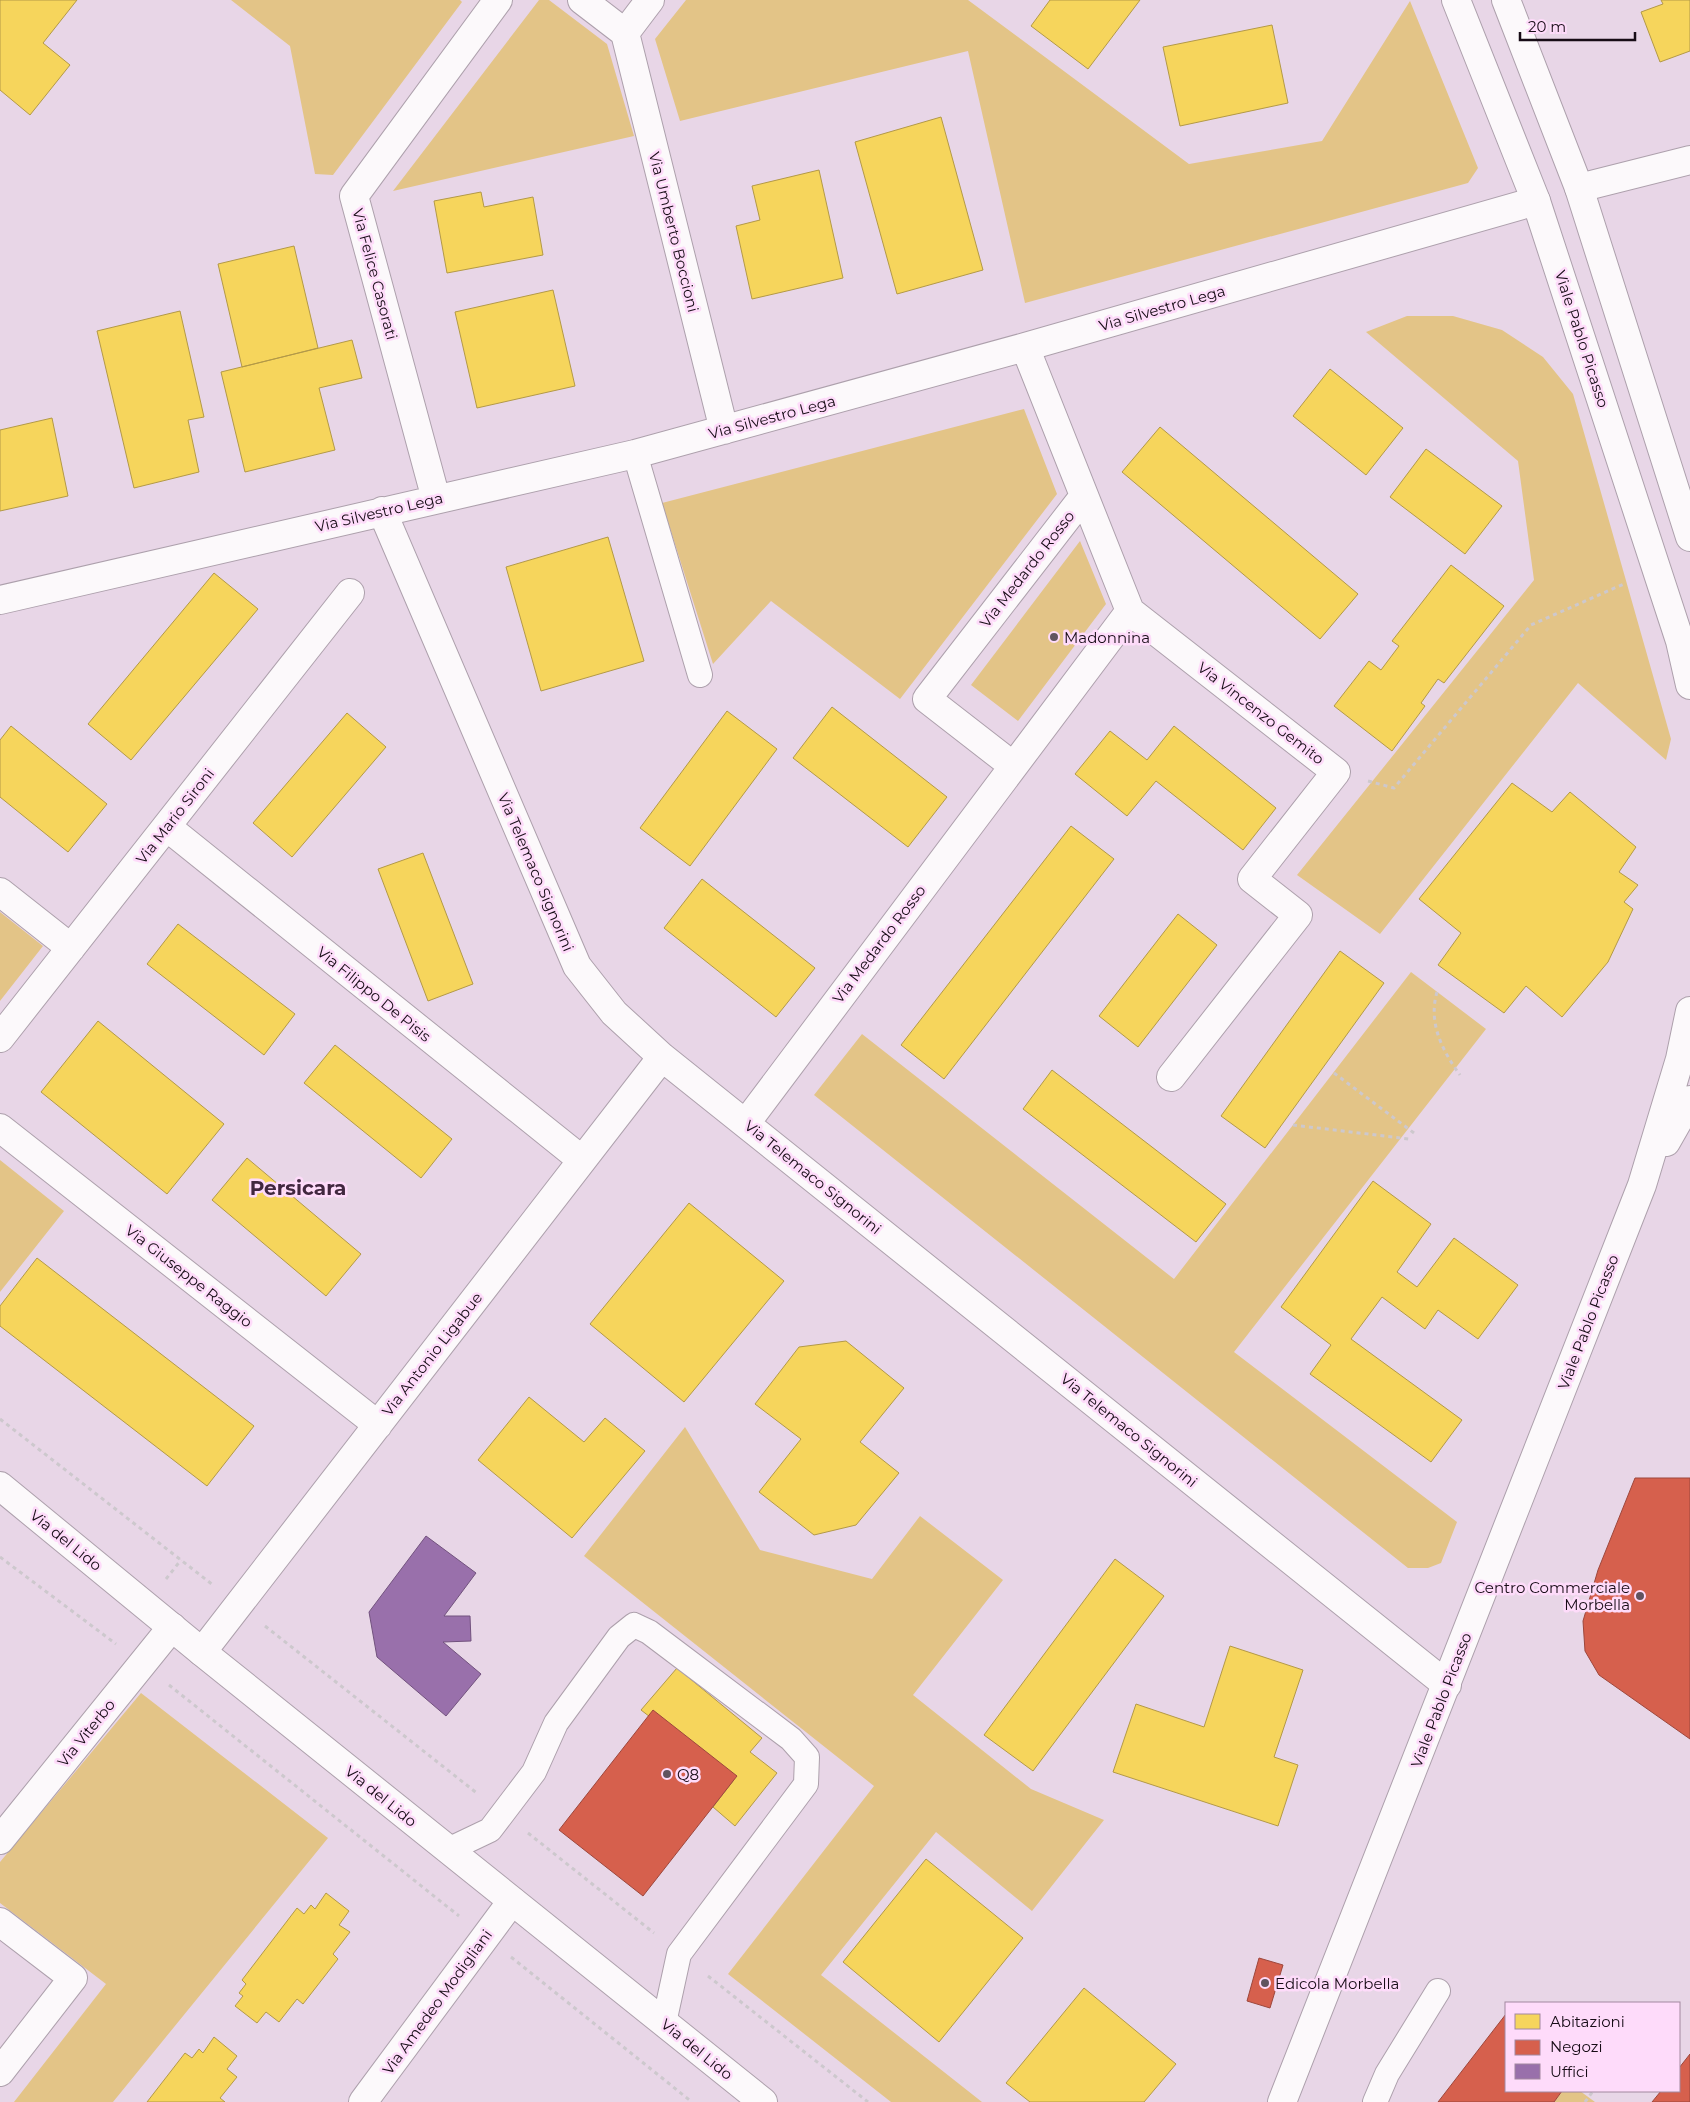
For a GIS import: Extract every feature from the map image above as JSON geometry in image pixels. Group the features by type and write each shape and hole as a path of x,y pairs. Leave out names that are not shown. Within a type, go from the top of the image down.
{"street":[{"name":"Via Felice Casorati","path":"436,499 354,196 498,0"},
{"path":"582,0 625,33 650,0"},
{"name":"Viale Pablo Picasso","path":"1456,0 1536,201 1680,641 1690,685"},
{"path":"1506,0 1579,188 1690,537"},
{"name":"Via Umberto Boccioni","path":"625,33 724,430"},
{"path":"1579,188 1690,160"},
{"name":"Via Silvestro Lega","path":"0,600 635,454 1536,201"},
{"name":"Via Medardo Rosso","path":"746,1123 1130,611 1025,346"},
{"name":"Via Medardo Rosso","path":"1012,766 927,699 1084,496"},
{"name":"Via Telemaco Signorini","path":"382,511 577,966 614,1013 662,1057 1447,1685"},
{"name":"Via Mario Sironi","path":"0,1038 350,593"},
{"name":"Via Vincenzo Gemito","path":"1130,611 1336,772 1252,879 1298,915 1171,1077"},
{"name":"Via Filippo De Pisis","path":"167,827 582,1160"},
{"path":"0,892 72,948"},
{"name":"Viale Pablo Picasso","path":"1282,2102 1642,1185 1680,1059 1690,1011"},
{"name":"Via Antonio Ligabue","path":"202,1652 662,1057"},
{"name":"Viale Pablo Picasso","path":"1642,1185 1690,1100"},
{"name":"Via Giuseppe Raggio","path":"0,1128 378,1424"},
{"name":"Via del Lido","path":"0,1486 202,1652 764,2102"},
{"name":"Via Viterbo","path":"0,1840 172,1627"},
{"name":"Via Amedeo Modigliani","path":"363,2102 512,1901"},
{"path":"0,1922 73,1978 0,2072"}],"lane":[{"path":"635,454 700,675"},
{"path":"448,1850 490,1830 534,1772 556,1723 620,1637 634,1625 649,1632 791,1739 807,1757 806,1784 679,1954 664,2023"},
{"path":"1375,2102 1386,2074 1438,1991"}],"path":[{"path":"1336,772 1394,788 1531,624 1656,570"},
{"path":"1438,992 1433,1006 1436,1030 1444,1054 1460,1074"},
{"path":"1334,1073 1414,1133"},
{"path":"1293,1125 1409,1139"},
{"path":"0,1420 202,1577"},
{"path":"0,1557 118,1645"},
{"path":"282,1639 452,1774"},
{"path":"166,1683 444,1904"},
{"path":"529,1835 650,1930"},
{"path":"532,1974 692,2102"},
{"path":"740,2000 868,2102"}],"shaded area":[{"path":"231,0 460,0 462,2 333,175 315,174 290,46"},
{"path":"539,0 549,0 607,44 634,136 393,191"},
{"path":"686,0 968,0 1189,164 1322,141 1410,1 1478,168 1468,183 1025,303 968,51 680,121 655,39"},
{"path":"1407,316 1453,316 1502,330 1543,357 1573,394 1671,739 1666,760 1578,683 1380,934 1297,875 1534,580 1518,461 1366,332"},
{"path":"1024,409 1057,494 900,699 771,601 713,664 662,503"},
{"path":"1080,541 1106,604 1018,721 971,685"},
{"path":"0,912 43,946 0,1001"},
{"path":"1411,972 1486,1029 1234,1352 1457,1522 1441,1563 1428,1568 1408,1568 814,1095 862,1034 1174,1279"},
{"path":"0,1160 64,1211 0,1292"},
{"path":"685,1427 760,1550 872,1579 920,1516 1003,1580 913,1695 1031,1789 1104,1820 1032,1911 936,1832 821,1975 982,2102 891,2102 728,1974 874,1786 584,1556"},
{"path":"141,1693 328,1838 113,2102 14,2102 106,1984 0,1903 0,1862"},
{"path":"1561,2092 1581,2092 1595,2102 1554,2102"}],"building: Abitazioni":[{"path":"0,0 77,0 43,43 70,65 30,115 0,90"},
{"path":"1050,0 1140,0 1088,69 1031,26"},
{"path":"1661,0 1690,0 1690,51 1660,62 1641,12 1663,4"},
{"path":"1272,25 1288,103 1180,126 1163,47"},
{"path":"941,117 983,270 897,294 855,142"},
{"path":"819,170 843,278 752,299 736,226 760,220 752,186"},
{"path":"481,192 484,207 533,197 543,255 447,273 434,201"},
{"path":"294,246 318,348 242,367 218,264"},
{"path":"553,290 575,386 477,408 455,312"},
{"path":"180,311 204,417 188,420 199,472 134,488 97,331"},
{"path":"352,340 362,378 319,388 335,450 245,472 221,372"},
{"path":"1330,369 1403,428 1366,475 1293,416"},
{"path":"52,418 68,496 0,511 0,430"},
{"path":"1160,427 1358,594 1320,639 1122,472"},
{"path":"1426,449 1502,506 1465,554 1390,497"},
{"path":"608,537 644,661 541,691 506,567"},
{"path":"1451,565 1504,606 1444,683 1438,679 1421,703 1425,706 1392,751 1334,706 1369,661 1381,670 1399,646 1392,641"},
{"path":"214,573 258,609 131,760 88,724"},
{"path":"832,707 947,797 908,847 793,758"},
{"path":"727,711 777,749 690,866 640,828"},
{"path":"347,713 386,747 292,857 253,823"},
{"path":"11,726 107,804 68,852 0,797 0,740"},
{"path":"1174,726 1276,808 1243,850 1156,781 1127,816 1075,774 1110,731 1147,760"},
{"path":"1512,783 1552,812 1570,792 1636,847 1619,872 1638,885 1624,902 1633,909 1608,962 1562,1017 1526,986 1504,1013 1438,965 1461,933 1419,899"},
{"path":"1071,826 1114,859 944,1079 901,1045"},
{"path":"423,853 473,984 428,1001 378,869"},
{"path":"702,879 815,968 776,1017 664,928"},
{"path":"1178,914 1217,945 1138,1047 1099,1016"},
{"path":"178,924 295,1014 264,1055 147,964"},
{"path":"1340,951 1384,983 1265,1148 1221,1116"},
{"path":"98,1021 224,1124 167,1194 41,1092"},
{"path":"335,1045 452,1139 421,1178 304,1083"},
{"path":"1052,1070 1226,1204 1196,1242 1023,1109"},
{"path":"247,1158 361,1254 326,1296 212,1200"},
{"path":"1373,1181 1431,1224 1397,1272 1417,1287 1454,1238 1518,1285 1478,1339 1438,1310 1425,1329 1382,1297 1351,1339 1462,1420 1431,1462 1310,1374 1331,1345 1281,1307"},
{"path":"689,1203 784,1281 684,1402 590,1324"},
{"path":"37,1258 254,1426 207,1486 0,1326 0,1306"},
{"path":"846,1341 904,1388 860,1442 899,1473 856,1525 814,1535 759,1492 801,1439 755,1404 799,1347"},
{"path":"529,1397 584,1442 605,1418 645,1451 572,1538 478,1460"},
{"path":"1115,1559 1164,1596 1033,1771 984,1735"},
{"path":"1230,1646 1303,1670 1274,1757 1298,1765 1278,1826 1113,1772 1136,1704 1204,1727"},
{"path":"677,1668 762,1738 750,1752 777,1773 735,1826 713,1807 733,1781 641,1710"},
{"path":"926,1859 1023,1938 939,2042 843,1962"},
{"path":"326,1893 349,1911 339,1925 350,1932 333,1954 338,1959 303,2004 297,1999 279,2022 266,2012 257,2023 235,2006 243,1996 239,1993 246,1984 242,1980 297,1908 304,1914 311,1905 315,1909"},
{"path":"1084,1988 1176,2064 1144,2102 1030,2102 1006,2083"},
{"path":"214,2037 237,2056 227,2069 237,2077 220,2098 225,2102 147,2102 185,2053 192,2058 199,2049 203,2053"}],"building: Negozi":[{"name":"Centro Commerciale Morbella","path":"1635,1478 1690,1478 1690,1739 1599,1675 1585,1651 1583,1621 1598,1570"},
{"path":"653,1710 737,1776 643,1896 559,1830"},
{"name":"Edicola Morbella","path":"1259,1958 1283,1965 1270,2008 1247,2001"},
{"path":"1505,2015 1505,2092 1561,2092 1554,2102 1438,2102"},
{"path":"1690,2054 1690,2102 1652,2102 1660,2092 1680,2092 1680,2067"}],"building: Uffici":[{"path":"426,1536 476,1573 444,1616 470,1616 471,1641 443,1642 481,1674 446,1716 377,1657 369,1612"}],"place":[{"name":"Madonnina","path":"1054,637"},
{"name":"Centro Commerciale Morbella","path":"1640,1596"},
{"name":"Q8","path":"667,1774"},
{"name":"Edicola Morbella","path":"1265,1983"}],"district":[{"name":"Persicara","path":"298,1188"}]}
